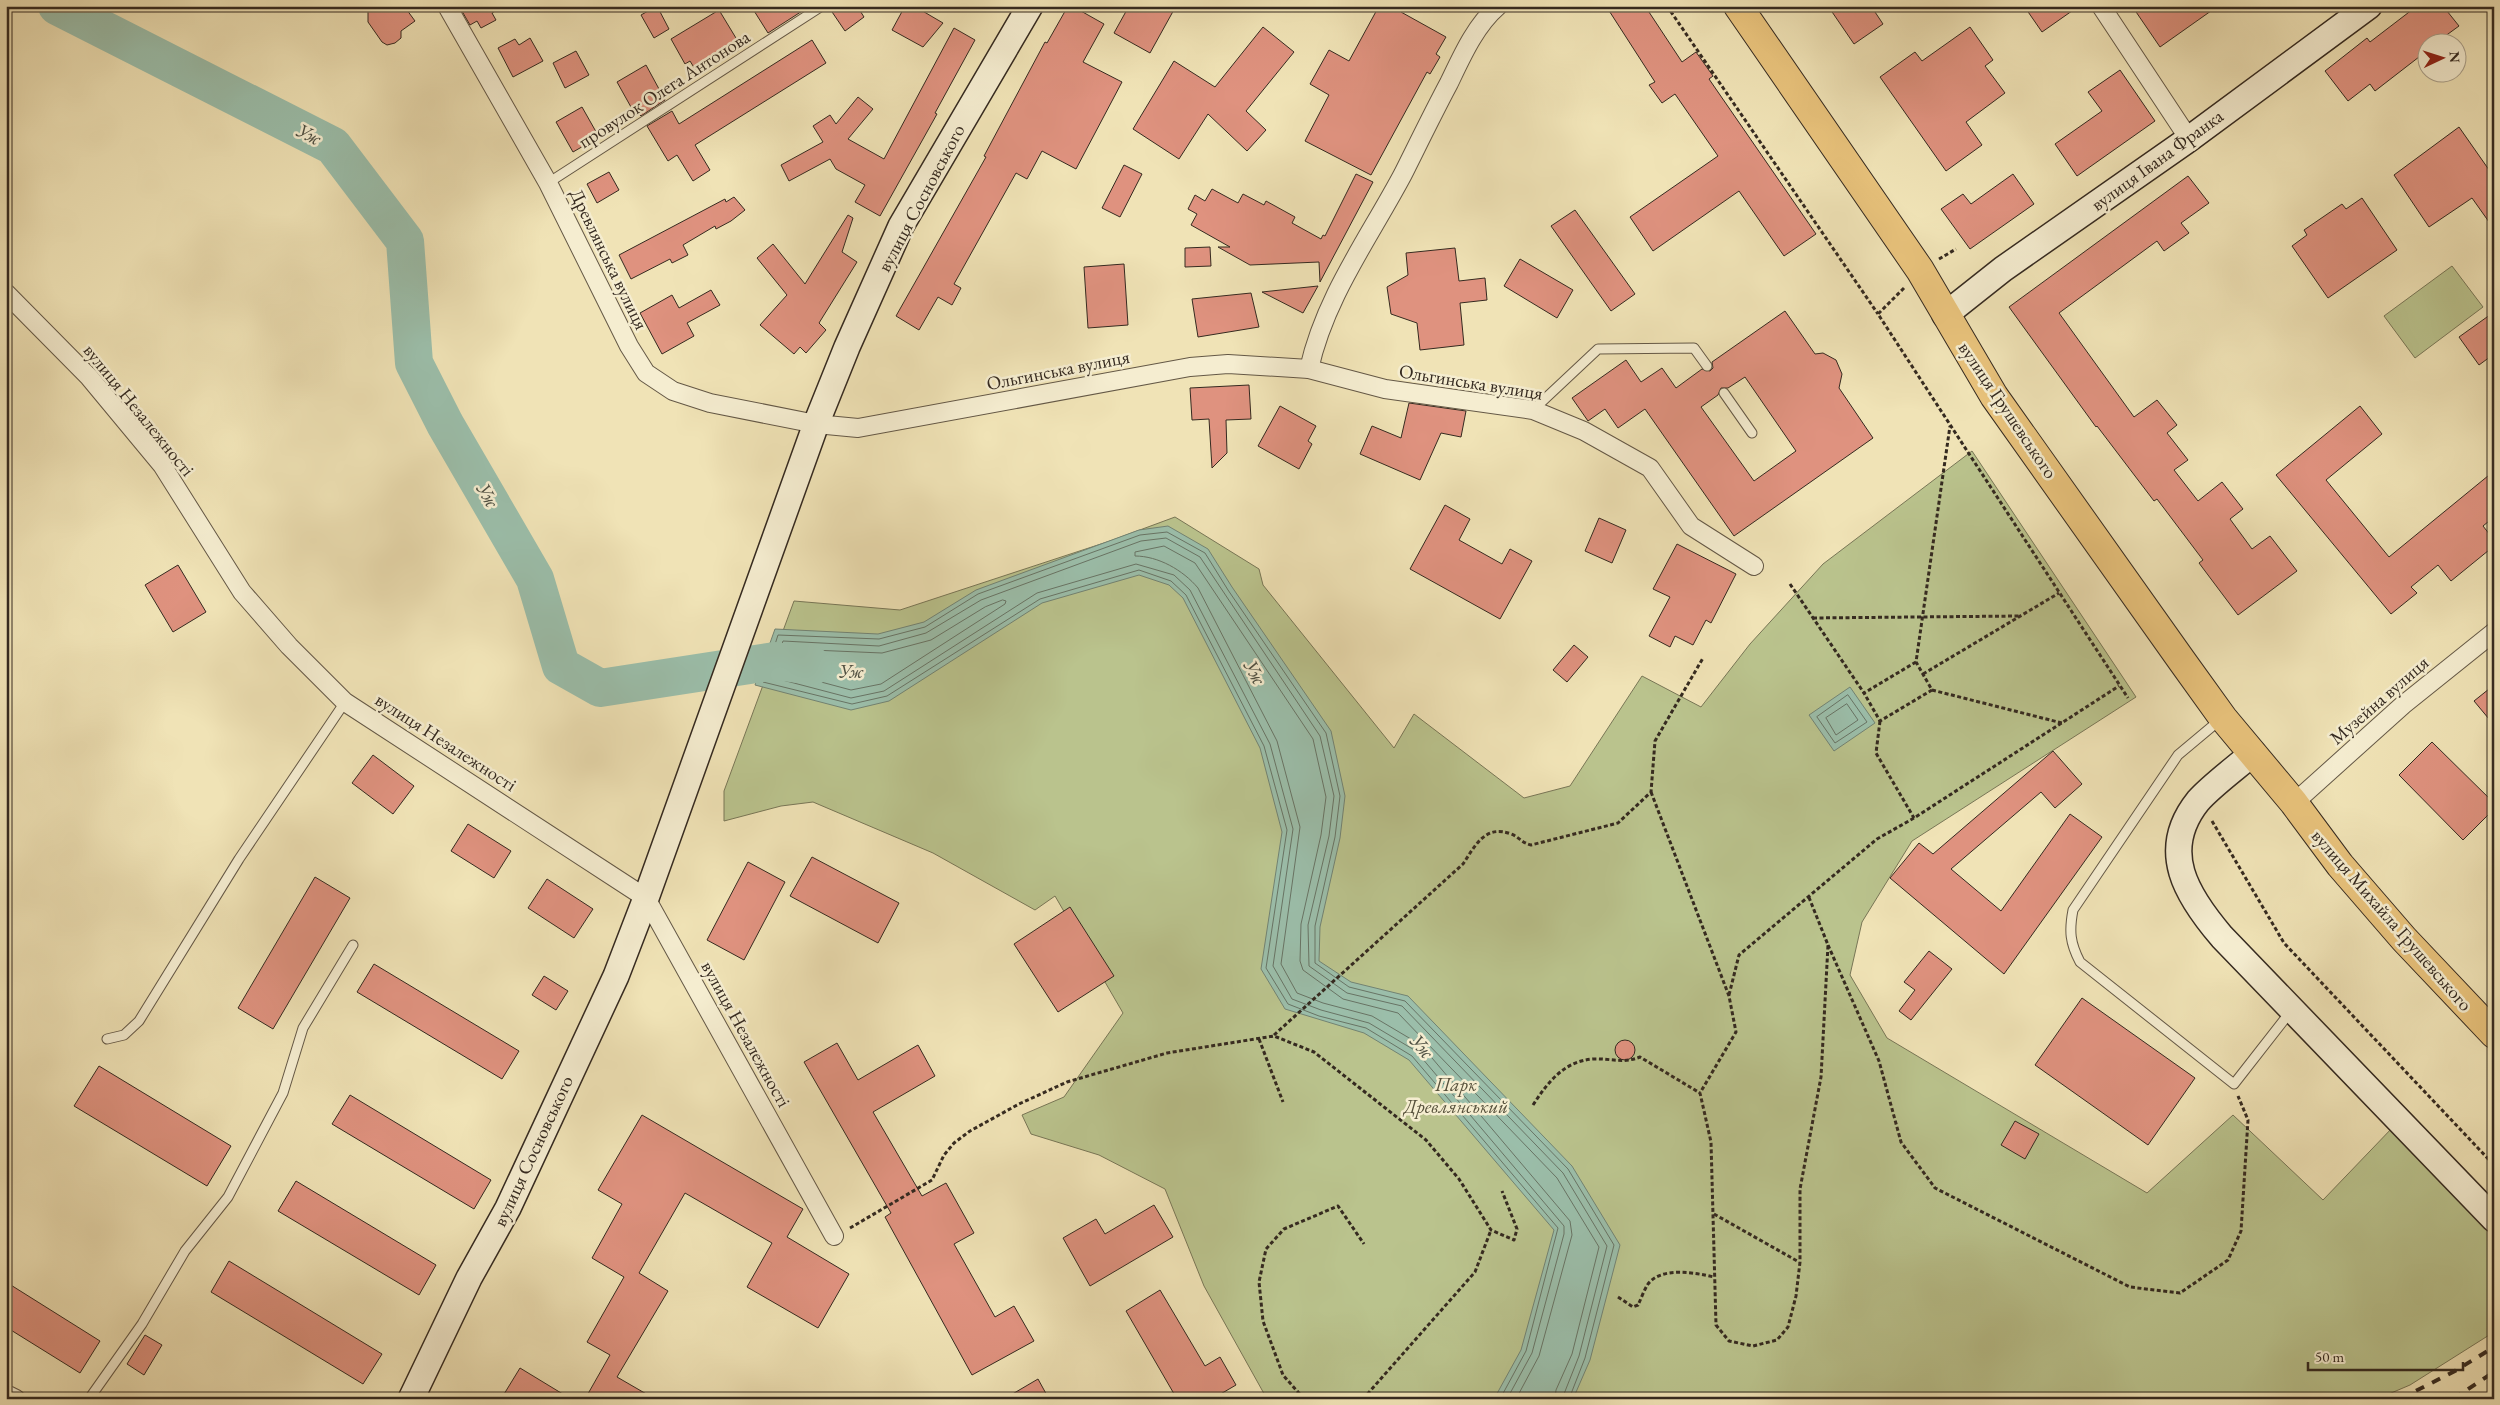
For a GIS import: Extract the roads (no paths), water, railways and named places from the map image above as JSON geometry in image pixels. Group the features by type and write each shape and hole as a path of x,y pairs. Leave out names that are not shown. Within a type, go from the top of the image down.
{"highway":[{"name":"вулиця Грушевського","path":"1738,6 1920,270 1994,396 2223,718 2294,803"},
{"name":"вулиця Михайла Грушевського","path":"2294,803 2340,865 2398,932 2494,1034"}],"street":[{"name":"Древлянська вулиця","path":"447,6 548,183 629,346 646,373 673,391 710,404 816,424"},
{"name":"вулиця Сосновського","path":"410,1399 469,1278 508,1208 616,976 646,898 816,424 847,347 901,226 1030,6"},
{"path":"1309,369 1315,341 1326,311 1402,175 1465,50 1480,26 1498,6"},
{"path":"2101,6 2189,139"},
{"name":"вулиця Івана Франка","path":"1945,315 2004,269 2189,139 2369,6"},
{"name":"вулиця Незалежності","path":"6,293 89,377 162,465 242,592 289,646 345,702 646,898 834,1236"},
{"name":"Ольгинська вулиця","path":"816,424 858,428 1190,367 1228,364 1309,369 1385,389 1533,410 1584,430 1650,468 1691,526 1754,566"},
{"name":"Музейна вулиця","path":"2294,803 2403,705 2494,632"},
{"path":"2253,753 2200,799 2187,817 2180,840 2178,862 2183,883 2198,910 2222,938 2293,1009 2494,1219"},
{"path":"6,1394 16,1399"}],"lane":[{"name":"провулок Олега Антонова","path":"548,183 822,6"},
{"path":"1533,410 1598,349 1694,348 1707,366"},
{"path":"1724,392 1752,433"},
{"path":"107,1039 124,1035 138,1021 239,859 345,702"},
{"path":"2223,718 2178,755 2073,910 2070,929 2071,946 2080,962 2234,1084 2293,1009"},
{"path":"89,1399 142,1324 186,1251 228,1197 283,1093 302,1028 352,945"}],"water":[{"name":"Уж","path":"1168,526 1208,549 1331,731 1345,796 1340,838 1320,927 1319,961 1351,982 1408,996 1572,1166 1620,1245 1590,1360 1573,1399 1494,1399 1521,1350 1554,1230 1409,1060 1364,1033 1285,1009 1261,969 1282,832 1260,748 1183,598 1169,585 1139,575 1042,603 889,701 851,710 755,685 775,629 878,634 924,622 976,590 1139,530"},
{"path":"1850,687 1875,723 1834,751 1809,715"}],"waterway":[{"name":"Уж","path":"57,6 333,146 405,241 414,363 445,424 535,579 561,666 600,688 775,661 813,666"}],"railway":[{"path":"2400,1399 2455,1371 2494,1347"},
{"path":"2453,1399 2494,1372"}],"park label":[{"name":"Парк Древлянський","path":"1456,1095"}]}
